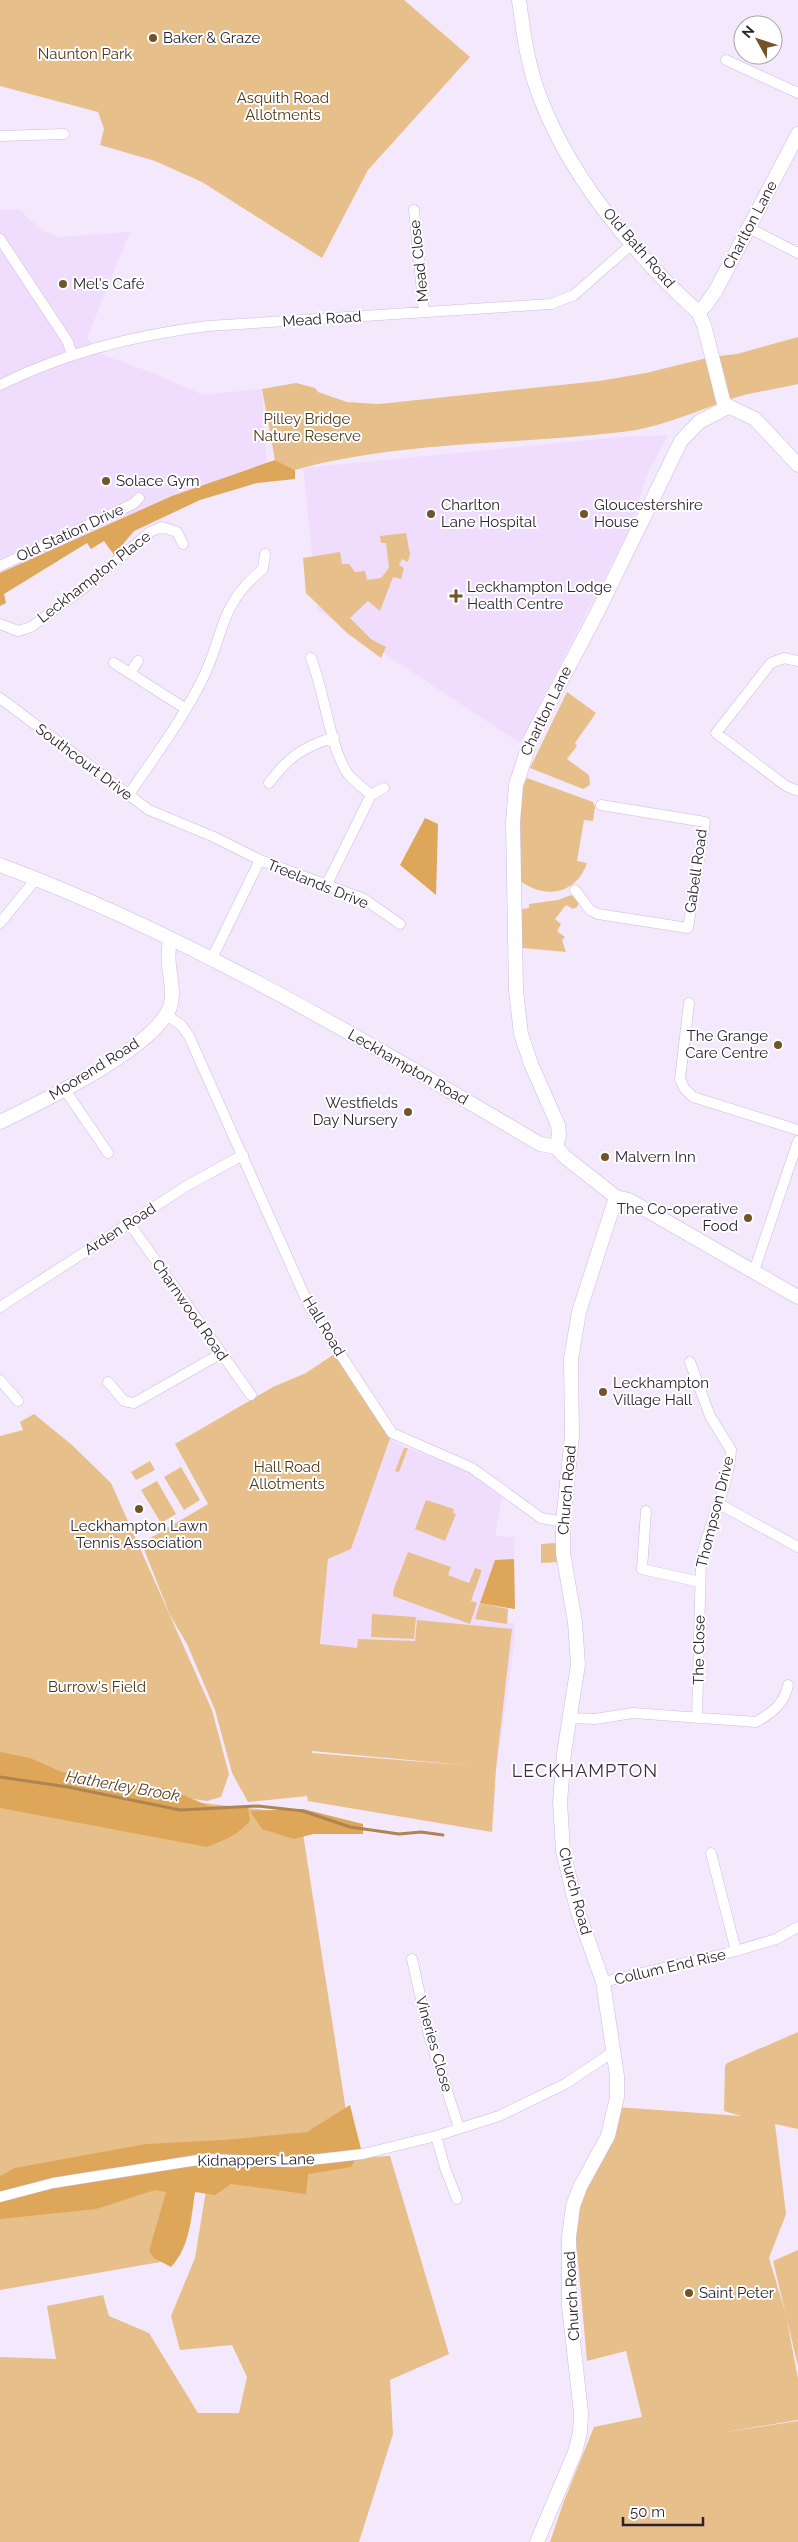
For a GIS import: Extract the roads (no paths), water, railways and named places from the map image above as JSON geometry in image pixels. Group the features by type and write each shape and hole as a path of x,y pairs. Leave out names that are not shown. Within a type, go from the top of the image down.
{"street":[{"name":"Old Bath Road","path":"519,0 529,62 536,88 552,128 566,155 632,244 698,312 704,325 722,401 728,407"},
{"path":"726,60 798,93"},
{"path":"0,136 64,134"},
{"name":"Charlton Lane","path":"698,312 705,306 716,290 798,134"},
{"name":"Mead Close","path":"414,210 424,312"},
{"path":"749,228 798,253"},
{"path":"0,240 68,342 72,355"},
{"name":"Mead Road","path":"0,385 28,371 72,355 131,338 208,326 559,302 580,291 632,244"},
{"path":"728,407 755,419 798,465"},
{"name":"Charlton Lane","path":"556,1147 559,1135 558,1125 531,1064 521,1034 516,991 513,822 516,785 532,736 598,611 681,441 698,422 728,407"},
{"name":"Old Station Drive","path":"0,566 133,504 139,498"},
{"name":"Leckhampton Place","path":"0,624 18,630 31,627 84,588 129,548 157,528 166,528 177,532 183,544"},
{"path":"128,796 186,709 201,683 226,613 240,592 267,572 265,554"},
{"path":"310,658 344,767 355,782 371,795"},
{"path":"798,662 784,658 771,663 716,733 786,786 798,791"},
{"path":"130,673 138,661"},
{"path":"114,663 186,709"},
{"name":"Southcourt Drive","path":"0,698 128,796 149,810 172,821"},
{"path":"269,783 284,764 298,752 334,737"},
{"path":"327,884 371,795 384,788"},
{"name":"Gabell Road","path":"575,890 590,910 598,914 688,928 705,822 601,804"},
{"name":"Treelands Drive","path":"172,821 214,837 260,860 364,899 400,924"},
{"name":"Treelands Drive","path":"212,958 260,860"},
{"name":"Leckhampton Road","path":"0,865 36,879 212,958 314,1011 540,1144 556,1147 565,1157 616,1197 629,1200 798,1298"},
{"path":"0,923 36,879"},
{"name":"Moorend Road","path":"0,1122 65,1090 123,1054 158,1026 170,1006 172,989 166,953 171,939"},
{"path":"689,1003 680,1079 684,1088 693,1097 798,1130"},
{"name":"Hall Road","path":"166,1015 181,1024 189,1036 310,1308 392,1433 472,1468 541,1518 563,1522"},
{"path":"65,1090 108,1153"},
{"path":"754,1271 798,1141"},
{"name":"Arden Road","path":"0,1307 216,1168 243,1155"},
{"name":"Church Road","path":"537,2542 575,2452 580,2433 581,2413 569,2306 570,2225 578,2192 608,2136 614,2117 617,2086 603,1982 577,1909 563,1851 561,1786 578,1665 575,1622 563,1553 563,1522 572,1436 571,1359 574,1333 585,1291 616,1197"},
{"name":"Charnwood Road","path":"129,1223 220,1354 251,1395"},
{"path":"108,1382 124,1402 134,1403 220,1354"},
{"name":"Thompson Drive","path":"690,1362 710,1416 731,1450 719,1504 705,1542 700,1582"},
{"path":"0,1380 18,1401"},
{"path":"719,1504 798,1547"},
{"path":"646,1510 642,1569 700,1582"},
{"name":"The Close","path":"697,1718 700,1582"},
{"path":"571,1718 595,1719 634,1713 756,1722 781,1702 786,1695 788,1685"},
{"name":"Collum End Rise","path":"711,1853 736,1951"},
{"name":"Collum End Rise","path":"603,1982 736,1951 776,1939 798,1927"},
{"name":"Vineries Close","path":"412,1959 430,2035 460,2128"},
{"name":"Kidnappers Lane","path":"0,2197 53,2183 204,2159 293,2162 363,2154 436,2136 498,2116 566,2084 613,2052"},
{"path":"436,2136 445,2168 457,2199"}],"waterway":[{"name":"Hatherley Brook","path":"0,1777 68,1787 180,1810 258,1806 303,1811 350,1827 399,1834 421,1832 443,1835"}],"place":[{"name":"Baker & Graze","path":"153,38"},
{"name":"Mel's Café","path":"63,284"},
{"name":"Solace Gym","path":"106,481"},
{"name":"Charlton Lane Hospital","path":"431,514"},
{"name":"Gloucestershire House","path":"584,514"},
{"name":"Leckhampton Lodge Health Centre","path":"456,596"},
{"name":"The Grange Care Centre","path":"778,1045"},
{"name":"Westfields Day Nursery","path":"408,1112"},
{"name":"Malvern Inn","path":"605,1157"},
{"name":"The Co-operative Food","path":"748,1218"},
{"name":"Leckhampton Village Hall","path":"603,1392"},
{"name":"Leckhampton Lawn Tennis Association","path":"139,1509"},
{"name":"Saint Peter","path":"689,2293"}],"district":[{"name":"LECKHAMPTON","path":"585,1770"}],"park label":[{"name":"Naunton Park","path":"85,54"},
{"name":"Asquith Road Allotments","path":"283,106"},
{"name":"Pilley Bridge Nature Reserve","path":"307,428"},
{"name":"Hall Road Allotments","path":"287,1476"},
{"name":"Burrow's Field","path":"97,1687"}]}
